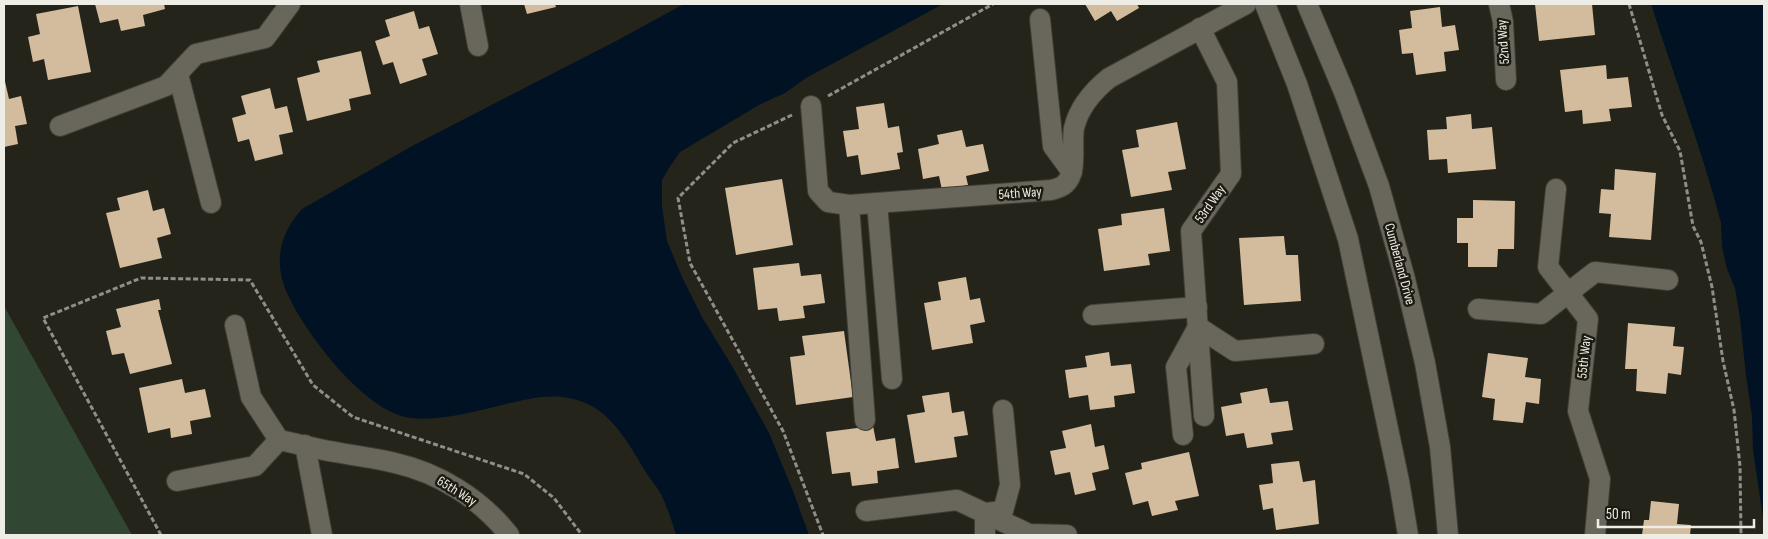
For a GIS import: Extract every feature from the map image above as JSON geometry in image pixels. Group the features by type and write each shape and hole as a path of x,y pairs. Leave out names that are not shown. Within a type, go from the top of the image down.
{"street":[{"path":"60,126 166,86 196,54 265,38 290,4"},
{"path":"470,4 478,46"},
{"path":"1072,172 1074,127 1080,113 1098,88 1109,78 1246,4"},
{"path":"1265,4 1297,84 1348,239 1397,472 1408,535"},
{"name":"Cumberland Drive","path":"1307,4 1344,92 1379,186 1405,279 1425,363 1440,447 1448,535"},
{"name":"52nd Way","path":"1500,4 1503,22 1506,80"},
{"path":"1040,20 1053,146 1072,172"},
{"name":"53rd Way","path":"1200,28 1227,82 1231,174 1191,231 1204,416"},
{"path":"178,74 210,203"},
{"name":"54th Way","path":"811,106 818,191 828,202 849,205 1051,190 1065,185 1072,172"},
{"name":"55th Way","path":"1556,189 1548,266 1588,320 1578,411 1600,479 1595,535"},
{"path":"877,203 892,379"},
{"path":"849,205 865,420"},
{"path":"1478,310 1541,314 1595,272 1668,280"},
{"path":"1092,315 1197,307"},
{"path":"177,481 255,466 279,440 250,397 235,325"},
{"path":"1183,435 1176,367 1198,327 1235,351 1314,344"},
{"path":"985,513 1003,511 1010,485 1003,410"},
{"name":"65th Way","path":"279,440 334,452 395,462 426,473 454,487 480,506 509,535"},
{"path":"305,445 322,535"},
{"path":"866,511 957,500 1029,534 1067,535"},
{"path":"985,513 986,535"}],"path":[{"path":"823,535 783,430 690,263 678,198 733,143 811,106 993,4"},
{"path":"1629,4 1662,115 1680,151 1693,226 1701,242 1712,286 1723,361 1734,410 1740,466 1741,535"},
{"path":"161,535 43,318 141,278 250,280 313,385 354,418 524,474 554,498 582,535"}],"green space":[{"path":"4,306 132,535 4,535"}],"water":[{"path":"684,4 943,4 806,78 785,93 759,105 680,152 662,180 662,206 667,241 702,317 769,433 809,535 676,535 662,496 623,435 599,411 578,400 554,396 542,397 464,414 422,419 393,413 356,387 322,349 296,310 287,293 280,270 281,248 284,238 294,218 302,209 414,145"},
{"path":"1651,4 1764,4 1764,525 1753,450 1752,416 1740,318 1735,288 1727,269 1722,247 1721,223 1697,140"}],"building":[{"path":"95,4 164,4 165,9 143,15 145,26 121,31 118,19 100,23"},
{"path":"524,4 555,4 556,7 527,14"},
{"path":"1085,4 1137,4 1139,8 1117,21 1111,11 1095,21"},
{"path":"1535,4 1592,4 1595,35 1539,41"},
{"path":"78,6 91,72 48,80 44,59 33,62 28,37 40,34 36,14"},
{"path":"1440,7 1442,27 1455,25 1459,50 1444,52 1446,71 1416,75 1413,53 1402,54 1399,30 1412,28 1410,11"},
{"path":"414,11 419,29 429,26 438,54 422,59 427,75 400,84 393,62 383,65 375,41 390,36 385,20"},
{"path":"361,51 371,94 349,99 351,110 307,121 297,78 320,72 317,61"},
{"path":"1606,65 1607,79 1628,77 1632,107 1609,109 1611,121 1583,124 1582,110 1565,112 1560,70"},
{"path":"4,77 9,99 21,96 27,124 15,126 18,144 4,147"},
{"path":"270,88 275,109 287,106 293,132 279,135 283,154 255,161 249,139 238,142 232,118 246,114 241,96"},
{"path":"884,103 888,128 899,126 903,152 897,153 900,169 861,175 858,155 847,157 843,131 859,129 856,107"},
{"path":"1471,114 1472,129 1492,127 1496,169 1448,173 1447,159 1429,160 1427,130 1447,129 1446,117"},
{"path":"1177,122 1186,169 1168,172 1172,190 1131,197 1122,150 1139,147 1136,130"},
{"path":"962,130 966,147 983,144 989,171 966,176 968,185 942,190 939,176 923,179 918,149 939,144 937,135"},
{"path":"1615,169 1656,173 1651,240 1609,237 1611,214 1599,213 1601,189 1614,190"},
{"path":"782,179 793,245 736,255 725,188"},
{"path":"148,190 153,211 164,208 171,234 157,238 162,258 120,268 106,213 120,210 117,198"},
{"path":"1473,200 1515,201 1514,249 1498,249 1497,267 1468,267 1468,243 1457,243 1457,218 1473,218"},
{"path":"1164,208 1170,251 1148,254 1150,265 1104,271 1098,229 1122,225 1121,214"},
{"path":"1284,236 1286,255 1298,255 1301,301 1244,305 1239,238"},
{"path":"799,263 801,276 821,274 825,303 803,306 805,318 779,321 777,308 758,310 753,268"},
{"path":"966,277 970,300 980,298 985,322 970,325 973,343 932,350 924,303 941,300 938,282"},
{"path":"159,299 161,310 158,310 172,364 130,374 124,353 112,355 106,331 121,327 116,309"},
{"path":"1628,323 1675,327 1673,346 1684,347 1681,375 1668,373 1666,394 1636,391 1637,369 1625,369"},
{"path":"844,331 853,397 796,405 790,357 805,355 802,336"},
{"path":"1109,352 1111,366 1131,364 1135,393 1114,396 1115,407 1090,410 1088,395 1069,398 1065,370 1087,367 1085,356"},
{"path":"1488,353 1528,358 1525,377 1541,379 1539,404 1526,402 1523,423 1493,420 1495,399 1482,397"},
{"path":"182,379 185,393 205,389 211,417 190,421 192,434 171,438 170,428 148,433 139,388"},
{"path":"1267,388 1270,403 1288,401 1293,430 1271,433 1273,444 1247,448 1244,433 1226,436 1221,407 1242,403 1240,393"},
{"path":"949,392 952,413 964,411 968,435 954,437 957,457 915,463 907,415 925,412 922,396"},
{"path":"1091,424 1095,447 1104,445 1109,469 1092,473 1096,490 1075,495 1070,472 1055,475 1050,451 1066,448 1062,431"},
{"path":"873,426 876,441 895,438 899,468 877,471 878,483 852,486 850,472 832,474 826,432"},
{"path":"1189,452 1199,496 1175,501 1178,510 1152,516 1148,501 1133,505 1125,473 1142,469 1141,463"},
{"path":"1299,461 1303,482 1315,480 1319,524 1276,530 1273,508 1263,510 1259,485 1273,483 1271,464"},
{"path":"1651,501 1679,504 1677,524 1691,525 1690,535 1642,535 1644,520 1649,520"}]}
